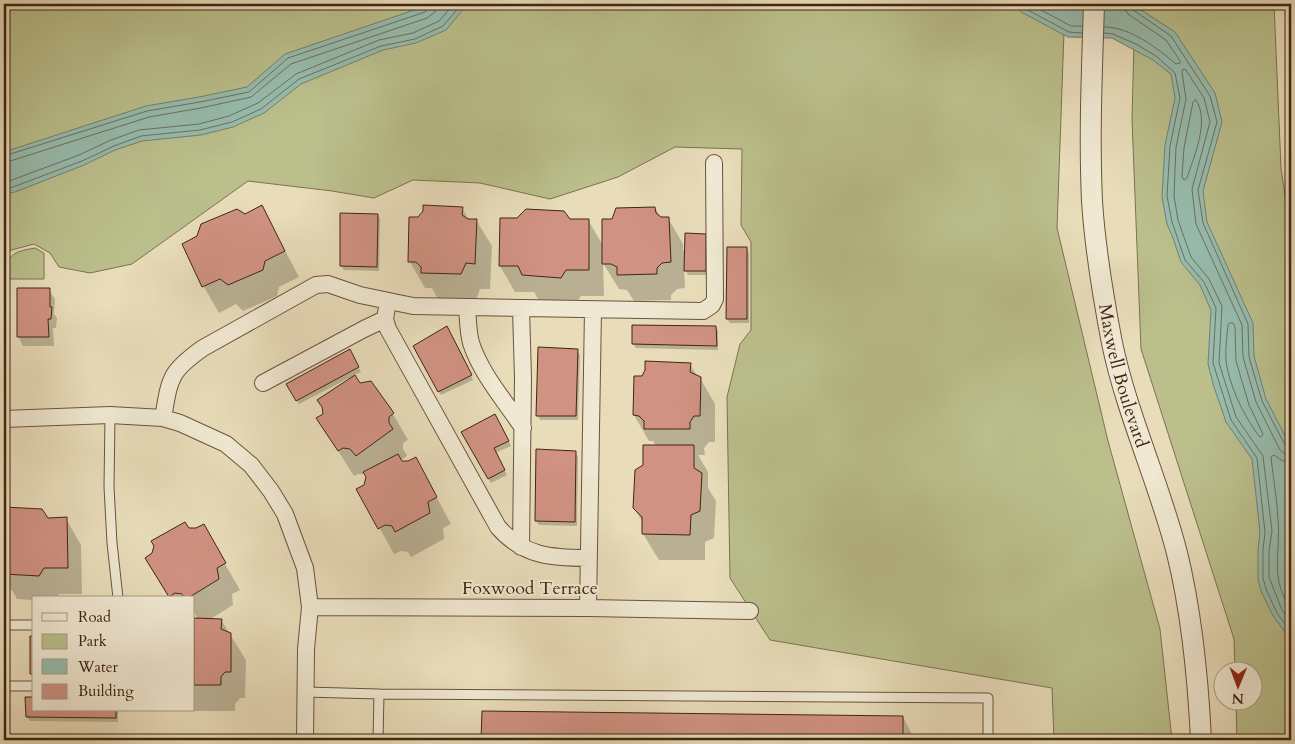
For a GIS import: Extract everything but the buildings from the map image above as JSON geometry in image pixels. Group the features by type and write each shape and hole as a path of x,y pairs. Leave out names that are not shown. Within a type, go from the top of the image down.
{"street":[{"name":"Maxwell Boulevard","path":"1094,4 1091,143 1092,201 1099,273 1113,345 1128,401 1177,553 1191,624 1198,682 1201,740"},
{"path":"163,418 172,375 186,360 203,348 316,285 328,284 360,295 413,306 703,312 712,305 715,299 714,163"},
{"path":"388,302 385,319 388,329 498,527 508,539 521,546 550,556 588,558"},
{"path":"467,308 471,342 478,358 523,428"},
{"path":"521,309 523,428 521,546"},
{"path":"588,608 593,310"},
{"path":"263,383 364,328 385,319"},
{"path":"4,419 110,415 163,418 200,431 226,444 250,466 271,491 285,514 305,568 310,607 306,649 305,740"},
{"name":"Foxwood Terrace","path":"310,607 588,608 750,611"}],"lane":[{"path":"110,415 109,487 112,543 118,596"},
{"path":"4,625 32,625"},
{"path":"4,686 32,686"},
{"path":"306,692 988,698 988,740"},
{"path":"378,740 379,694"}],"green space":[{"path":"4,4 1065,4 1057,228 1108,441 1160,629 1172,740 1054,740 1052,688 770,640 730,578 727,397 740,344 751,330 751,242 741,225 742,149 675,147 618,177 550,199 480,183 413,180 374,198 248,181 132,264 90,273 59,267 50,253 34,244 4,252"},
{"path":"1135,4 1274,4 1281,168 1291,237 1291,740 1237,740 1236,712 1262,712 1262,662 1235,662 1234,639 1141,349 1132,119"},
{"path":"35,248 44,253 44,279 8,279 8,265 12,256 21,251"}],"water":[{"path":"428,4 471,4 466,6 446,30 416,43 383,50 301,84 264,113 233,127 201,135 142,141 115,150 84,165 15,192 4,194 4,152 146,106 247,87 285,54"},
{"path":"1013,4 1132,4 1175,32 1215,93 1222,122 1203,191 1207,222 1253,323 1254,356 1266,399 1291,447 1291,640 1273,616 1261,591 1258,579 1260,532 1252,459 1226,422 1214,387 1208,364 1211,310 1200,285 1181,262 1167,224 1162,197 1165,145 1175,98 1171,74 1153,60 1112,38 1068,37 1021,12"}]}
